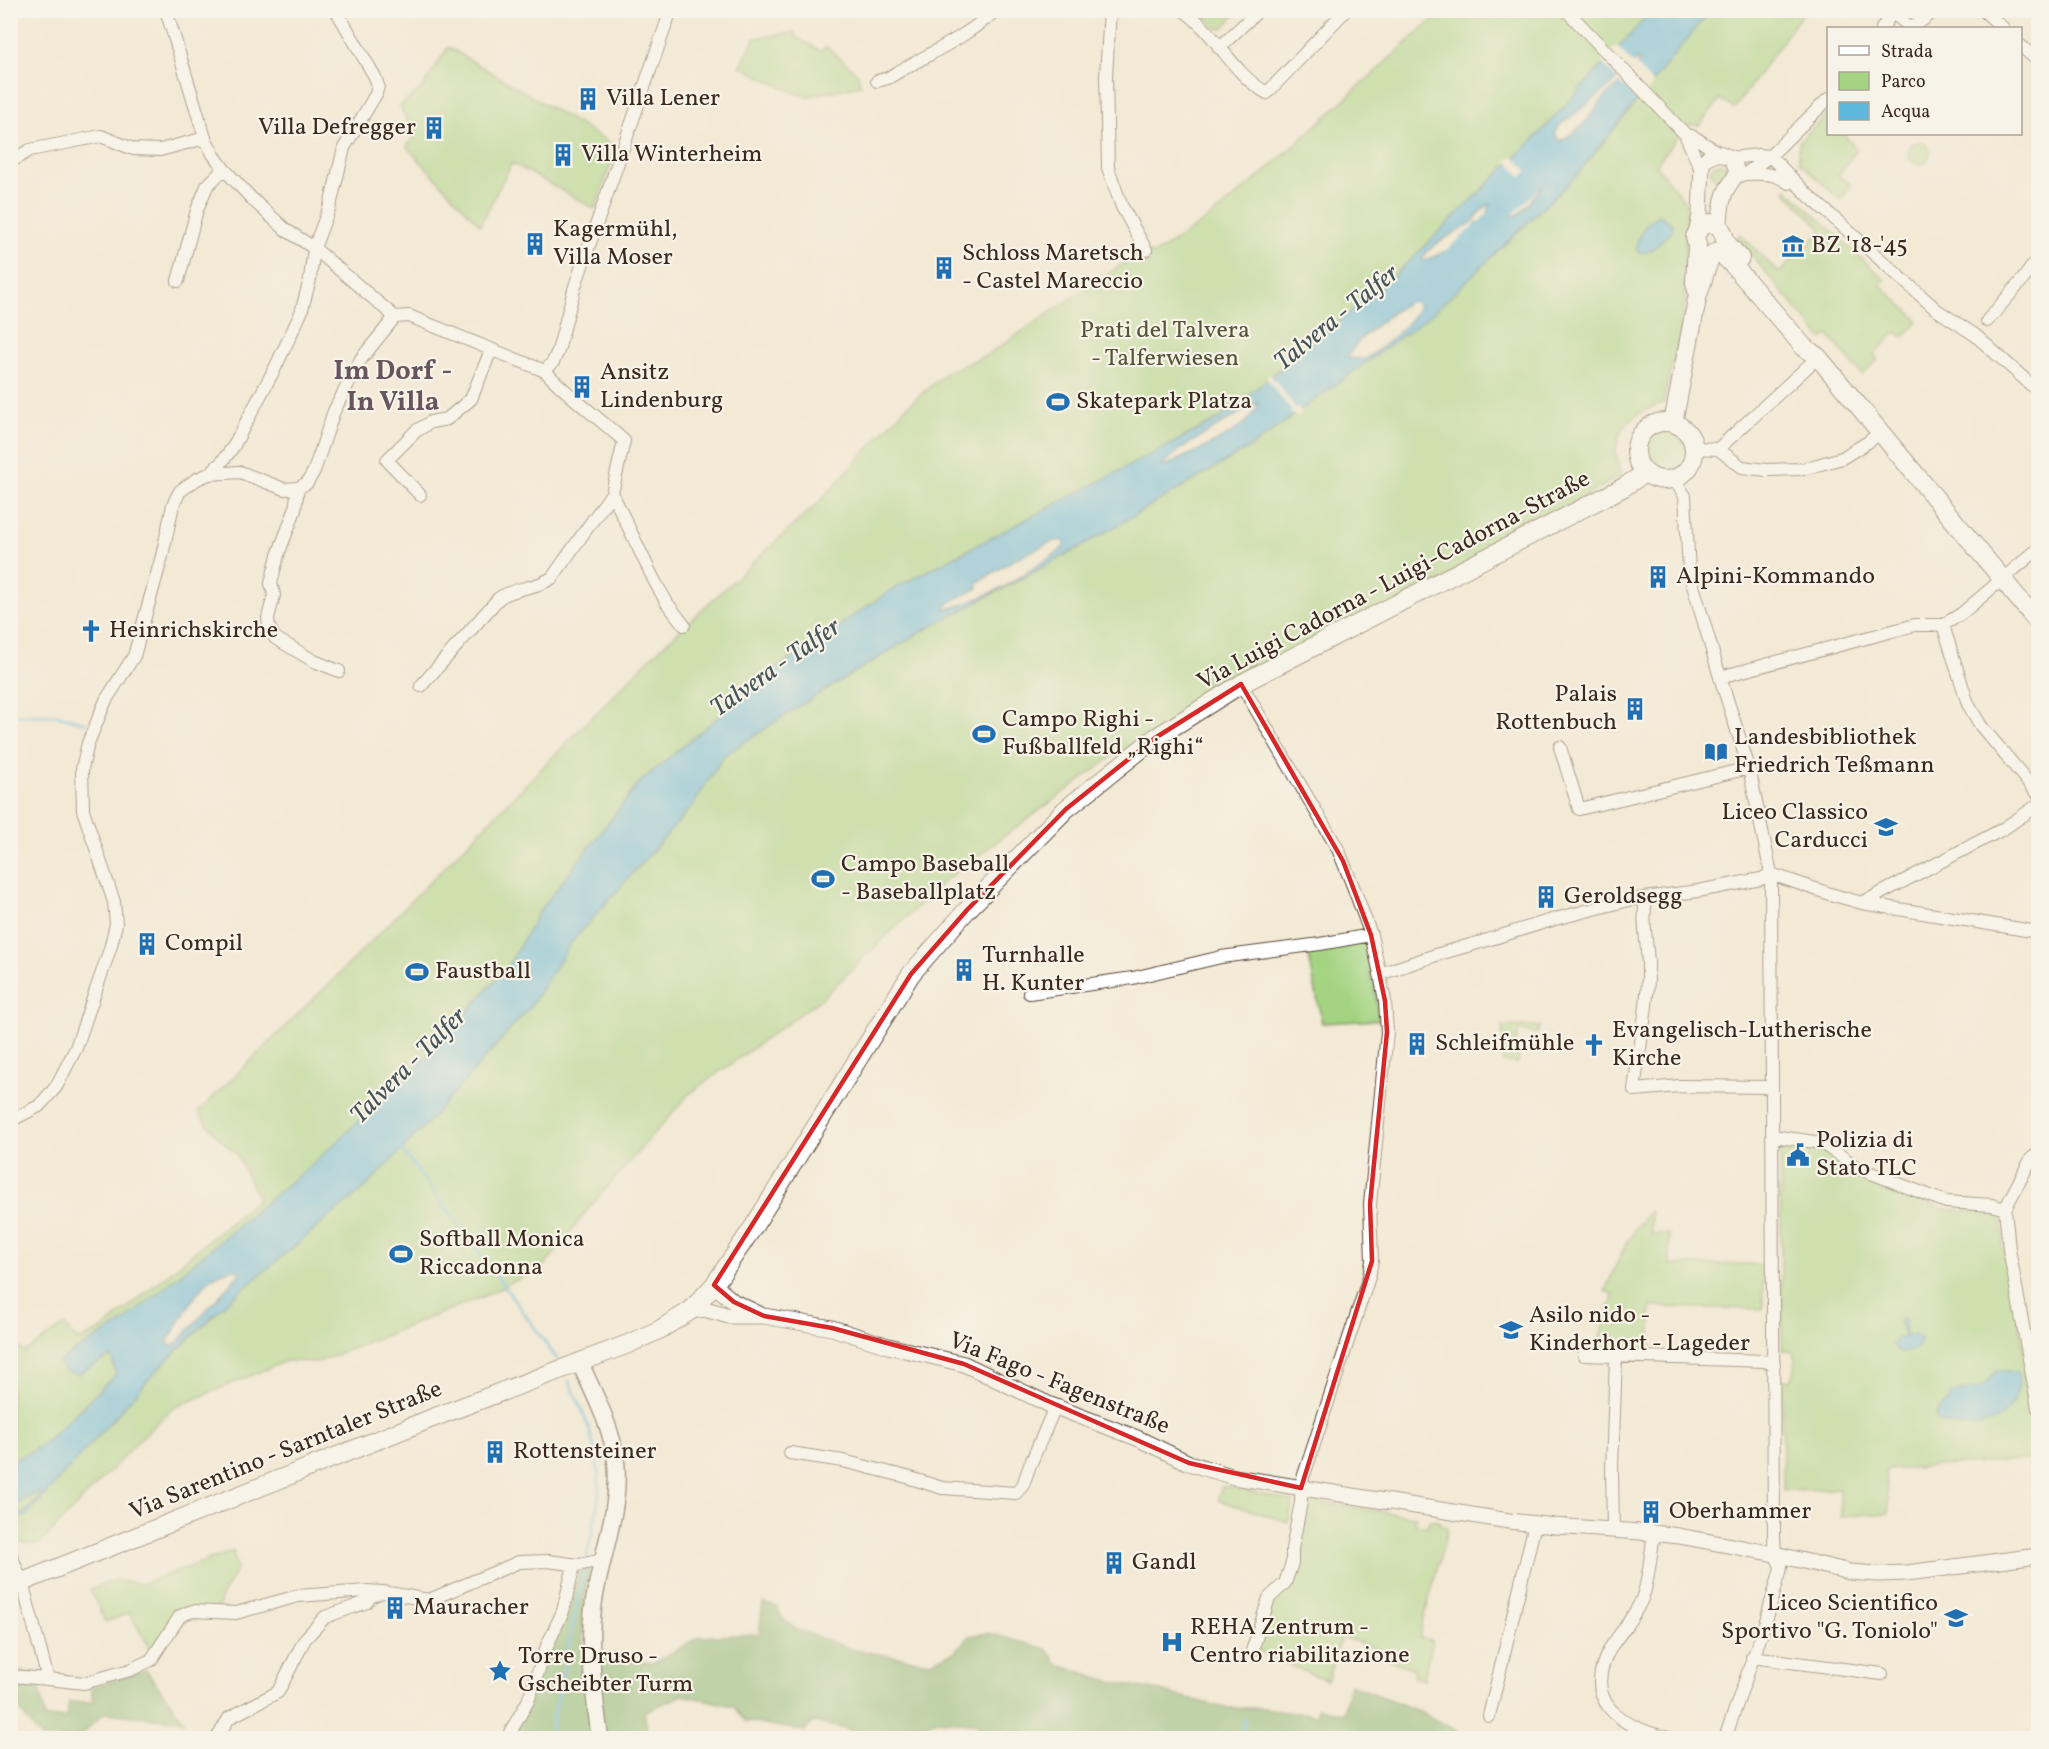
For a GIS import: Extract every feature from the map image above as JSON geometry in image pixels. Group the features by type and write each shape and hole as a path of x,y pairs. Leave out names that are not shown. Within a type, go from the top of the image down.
{"main road":[{"path":"1673,423 1698,294 1695,283 1712,241 1811,342 1818,357 2038,622"},
{"path":"1658,423 1673,423 1688,433 1694,448 1689,468 1682,476 1674,479 1661,480 1645,472 1637,456 1640,436 1658,423"},
{"name":"Via Luigi Cadorna - Luigi-Cadorna-Straße","path":"690,1311 714,1285 754,1226 911,974 967,910 1066,809 1155,738 1241,684 1592,504 1624,487 1645,472"},
{"name":"Via Sarentino - Sarntaler Straße","path":"17,1579 580,1363 659,1330 690,1311"},
{"path":"580,1363 604,1416 616,1459 617,1474 614,1505 598,1561 593,1605 591,1664 600,1738"}],"street":[{"path":"166,10 205,138 224,169 253,200 286,230 314,248 395,317 409,316 545,371 560,388 601,419 624,441 612,494 552,578 543,584 508,592 499,598 421,686"},
{"path":"209,474 233,447 301,313 310,279 314,248 330,206 344,148 376,94 378,86 375,77 336,10"},
{"path":"545,371 553,362 558,351 575,286 670,10"},
{"path":"877,81 888,78 952,43 996,10"},
{"path":"1110,10 1106,76 1108,168 1122,207 1146,250"},
{"path":"1183,10 1255,87 1267,93 1346,10"},
{"path":"1219,48 1259,10"},
{"path":"1566,10 1684,133 1709,186 1715,188 1764,173 1780,176 1808,195"},
{"path":"1883,27 1894,10 1898,17 1911,27"},
{"path":"1913,27 1936,10"},
{"path":"1983,10 2002,27"},
{"path":"2022,47 2038,61"},
{"path":"1736,180 1770,156 1827,100"},
{"path":"1684,133 1725,155 1737,169 1736,180 1720,214 1712,241"},
{"path":"10,162 30,150 100,136 133,148 160,150 205,138"},
{"path":"1712,241 1700,214 1701,173 1707,158 1725,155 1770,156 1808,195 1937,310 1981,328 2038,391"},
{"path":"178,281 200,202 207,186 224,169"},
{"path":"1981,328 2038,258"},
{"path":"10,1121 39,1106 56,1087 76,1048 110,948 116,924 114,902 83,810 82,769 88,743 106,700 134,656 162,556 173,505 180,491 197,478 209,474 240,472 284,489 298,488 307,483 314,471 334,411 361,359 395,317"},
{"path":"420,495 387,460 416,431 431,423 447,419 471,399 491,350"},
{"path":"1718,449 1818,357"},
{"path":"1694,448 1718,449 1742,467 1766,471 1803,469 1842,458 1881,432"},
{"path":"233,447 233,460 240,472"},
{"path":"1674,479 1685,496 1689,572 1749,768 1771,874 1774,1536 1775,1554 1781,1566 1765,1623 1725,1738"},
{"path":"298,488 296,510 278,555 271,583 274,595 268,618 269,627 275,638 314,661 339,670"},
{"path":"612,494 654,580 684,626"},
{"path":"1720,677 1916,625 1943,625 1961,614 2038,549"},
{"path":"1943,625 1968,704 1977,719 2038,794"},
{"path":"1241,684 1338,849 1371,935 1385,1001 1387,1032 1370,1203 1372,1261 1369,1277 1304,1474 1292,1549 1292,1563 1285,1583 1269,1598 1252,1651"},
{"path":"1560,747 1579,809 1749,768"},
{"path":"1862,903 2003,829 2038,805"},
{"path":"1380,974 1555,919 1629,900 1761,879 1771,874 1862,903 2038,932"},
{"path":"1646,899 1643,918 1648,963 1634,1090 1680,1086 1772,1087"},
{"path":"1029,993 1112,982 1221,957 1371,935"},
{"path":"1773,1136 1822,1143 1858,1168 1946,1202 1992,1205 2005,1209"},
{"path":"2038,1154 2031,1159 2005,1209 2008,1248 2038,1408"},
{"name":"Via Fago - Fagenstraße","path":"714,1285 735,1302 764,1316"},
{"name":"Via Fago - Fagenstraße","path":"690,1311 705,1310 729,1316 764,1316 832,1329 888,1346 964,1364 1055,1407 1127,1434 1189,1463 1234,1477 1534,1524 1654,1533 1775,1554 1850,1572 1907,1573 2038,1556"},
{"path":"1584,1355 1765,1361 1774,1364"},
{"path":"1613,1530 1612,1469 1617,1356"},
{"path":"790,1453 843,1461 942,1488 1016,1493 1023,1485 1055,1407"},
{"path":"1489,1716 1534,1524"},
{"path":"1654,1533 1643,1597 1610,1650 1599,1675 1602,1698 1615,1714 1630,1726 1669,1738"},
{"path":"10,1553 48,1679"},
{"path":"10,1676 84,1683 130,1670 151,1660 180,1616 192,1611 236,1613 298,1596 367,1591 429,1600 519,1562 548,1561 576,1565 598,1561"},
{"path":"507,1738 528,1701 547,1646 563,1611 576,1565"},
{"path":"217,1738 229,1718 278,1692 301,1644 325,1617 367,1602 370,1597 383,1592"},
{"path":"1752,1657 1882,1674"},
{"path":"1733,1738 1736,1724 1735,1707"}],"highlighted area":[{"path":"1241,684 1343,861 1371,935 1385,1001 1387,1032 1370,1204 1372,1261 1301,1488 1189,1463 964,1364 832,1328 764,1316 734,1302 714,1285 911,974 967,910 1066,809 1155,738"}],"green space":[{"path":"1198,11 1239,11 1222,29 1216,28"},
{"name":"Prati del Talvera - Talferwiesen","path":"1442,11 1652,11 1540,133 1393,277 1219,419 893,589 773,671 640,782 539,912 508,966 429,1055 319,1158 122,1323 60,1361 112,1355 116,1374 42,1445 11,1462 11,1341 25,1352 64,1325 78,1341 101,1330 258,1199 237,1155 218,1137 198,1112 351,962 655,653 822,499 904,409 947,372 987,355 1142,251 1155,254 1208,219 1266,171"},
{"name":"Prati del Talvera - Talferwiesen","path":"1710,11 1804,11 1734,109 1720,99 1700,125 1690,125 1675,140 1656,165 1687,204 1684,293 1686,297 1680,335 1663,403 1638,414 1625,426 1616,451 1621,475 1486,556 1116,754 945,880 821,999 689,1094 589,1208 545,1266 484,1296 318,1362 286,1361 173,1408 143,1436 39,1545 18,1542 10,1521 26,1516 158,1369 226,1303 369,1184 430,1120 530,1007 569,945 694,804 723,756 919,633 1077,549 1252,446 1432,314 1575,177"},
{"path":"795,32 796,37 821,51 826,46 857,73 861,85 805,97 740,66 755,38"},
{"path":"448,47 617,147 595,209 512,163 480,225 407,147 414,135 400,106 423,87"},
{"path":"1827,115 1827,135 1845,135 1857,150 1838,175 1851,184 1841,200 1799,162 1799,141"},
{"path":"1915,142 1923,142 1930,149 1930,157 1923,164 1915,164 1908,157 1908,149"},
{"path":"1716,163 1722,163 1727,171 1725,177 1716,179 1711,174 1711,168"},
{"path":"1787,189 1885,280 1880,285 1918,320 1903,337 1896,332 1874,354 1878,360 1862,375 1828,335 1822,339 1737,238 1740,234 1779,273 1822,230 1785,191"},
{"path":"1666,429 1681,436 1688,451 1681,466 1666,473 1651,466 1644,451 1651,436"},
{"path":"1369,941 1373,972 1370,973 1372,983 1374,983 1379,1020 1322,1023 1308,951"},
{"path":"1502,1026 1540,1026 1537,1034 1519,1030 1514,1052 1519,1054 1518,1063 1503,1062"},
{"path":"1784,1146 1821,1150 1835,1155 1849,1170 1864,1178 1939,1207 2000,1213 2004,1242 2002,1245 2029,1378 2037,1459 1886,1470 1889,1513 1841,1516 1839,1489 1783,1490 1782,1380 1790,1380 1795,1367 1793,1352 1782,1350 1780,1148"},
{"path":"1651,1211 1651,1234 1669,1234 1670,1265 1763,1264 1763,1309 1651,1307 1651,1354 1595,1352 1614,1294 1605,1291 1630,1238"},
{"path":"1222,1486 1294,1501 1288,1522 1218,1500"},
{"path":"41,1491 38,1499 23,1514 17,1514 11,1509 17,1503"},
{"path":"1314,1501 1416,1517 1415,1523 1428,1527 1430,1520 1438,1521 1441,1526 1448,1528 1419,1637 1432,1640 1424,1680 1413,1677 1414,1669 1390,1661 1380,1650 1341,1637 1327,1681 1256,1650 1270,1605 1292,1583 1308,1504"},
{"path":"233,1551 237,1569 221,1597 218,1612 193,1611 153,1653 129,1613 105,1622 90,1589 115,1580 141,1584"},
{"path":"590,1570 584,1599 582,1657 653,1663 699,1637 759,1634 763,1603 777,1607 783,1619 796,1629 854,1650 930,1662 954,1652 969,1636 988,1633 1046,1649 1058,1665 1113,1682 1160,1691 1225,1708 1262,1708 1317,1715 1317,1708 1343,1713 1350,1684 1418,1711 1471,1738 963,1738 982,1724 937,1720 890,1738 813,1722 805,1731 745,1721 733,1706 683,1695 644,1712 649,1738 503,1738 571,1604 579,1571"},
{"path":"19,1670 19,1709 11,1709 10,1671"},
{"path":"146,1670 184,1721 104,1713 78,1738 41,1738 19,1709 19,1671 37,1673 45,1718 66,1717 69,1702 93,1702 91,1688"}],"water":[{"path":"1652,11 1710,11 1575,177 1432,314 1252,446 1077,549 919,633 723,756 694,804 569,945 530,1007 430,1120 369,1184 226,1303 158,1369 26,1516 11,1521 11,1509 11,1462 43,1445 116,1374 111,1356 78,1374 65,1371 59,1361 122,1323 319,1158 429,1055 508,966 539,912 640,782 773,671 893,589 1219,419 1393,277 1540,133","holes":["1638,59 1640,60 1629,76 1602,100 1586,121 1560,141 1555,134 1560,125 1612,85 1625,70","1550,170 1525,208 1517,215 1507,217 1504,214 1509,199 1520,185 1535,175","1491,204 1486,219 1475,224 1478,236 1466,253 1439,275 1422,272 1448,250 1425,260 1422,259 1426,253 1470,224 1483,209","1410,301 1415,301 1419,306 1410,321 1372,354 1365,359 1348,358 1365,335","1258,402 1246,422 1234,431 1204,448 1161,466 1182,448","1060,540 1066,543 1060,551 1004,587 967,603 946,609 945,607 950,602 978,588 977,583 1015,559 1049,543","237,1269 240,1271 176,1344 173,1346 168,1344 168,1340 195,1296 213,1278 224,1272","40,1492 38,1499 23,1514 13,1512 11,1509 27,1497"]},
{"path":"1659,215 1673,224 1671,233 1648,252 1638,252 1639,236 1650,221"},
{"path":"1903,1318 1906,1321 1904,1325 1906,1336 1914,1334 1921,1341 1917,1349 1900,1353 1893,1344 1897,1338 1904,1336 1899,1323"},
{"path":"1997,1370 2016,1372 2020,1376 2017,1392 2003,1415 1982,1425 1968,1426 1939,1422 1935,1416 1940,1408 1948,1403 1951,1394 1963,1390 1976,1390 1985,1384"}],"pier":[{"path":"1616,46 1653,85 1639,102 1601,62"},
{"path":"1513,155 1535,179 1528,184 1507,161"},
{"path":"1270,374 1281,389 1284,389 1283,391 1295,408 1298,408 1301,414 1297,417 1291,413 1292,410 1277,394 1266,377"}],"waterway":[{"name":"Talvera - Talfer","path":"1411,293 1486,229 1557,154"},
{"path":"10,715 56,715 86,723"},
{"path":"401,1149 557,1359"},
{"path":"569,1381 590,1432 597,1459 598,1504 586,1561"},
{"path":"549,1738 585,1567"},
{"path":"1244,1718 1244,1738"}],"place":[{"name":"Villa Lener","path":"588,99"},
{"name":"Villa Defregger","path":"434,128"},
{"name":"Villa Winterheim","path":"563,155"},
{"name":"Kagermühl, Villa Moser","path":"535,244"},
{"name":"BZ '18-'45","path":"1793,246"},
{"name":"Schloss Maretsch - Castel Mareccio","path":"944,268"},
{"name":"Ansitz Lindenburg","path":"582,387"},
{"name":"Skatepark Platza","path":"1058,402"},
{"name":"Alpini-Kommando","path":"1658,577"},
{"name":"Heinrichskirche","path":"91,631"},
{"name":"Palais Rottenbuch","path":"1635,709"},
{"name":"Campo Righi - Fußballfeld „Righi“","path":"984,734"},
{"name":"Landesbibliothek Friedrich Teßmann","path":"1716,752"},
{"name":"Liceo Classico Carducci","path":"1886,827"},
{"name":"Campo Baseball - Baseballplatz","path":"823,879"},
{"name":"Geroldsegg","path":"1546,897"},
{"name":"Compil","path":"147,944"},
{"name":"Turnhalle H. Kunter","path":"964,970"},
{"name":"Faustball","path":"417,972"},
{"name":"Schleifmühle","path":"1417,1044"},
{"name":"Evangelisch-Lutherische Kirche","path":"1594,1045"},
{"name":"Polizia di Stato TLC","path":"1798,1155"},
{"name":"Softball Monica Riccadonna","path":"401,1254"},
{"name":"Asilo nido - Kinderhort - Lageder","path":"1511,1330"},
{"name":"Rottensteiner","path":"495,1452"},
{"name":"Oberhammer","path":"1651,1512"},
{"name":"Gandl","path":"1114,1563"},
{"name":"Mauracher","path":"395,1608"},
{"name":"Liceo Scientifico Sportivo \"G. Toniolo\"","path":"1956,1618"},
{"name":"REHA Zentrum - Centro riabilitazione","path":"1172,1642"},
{"name":"Torre Druso - Gscheibter Turm","path":"500,1671"}],"district":[{"name":"Im Dorf - In Villa","path":"393,388"}]}
